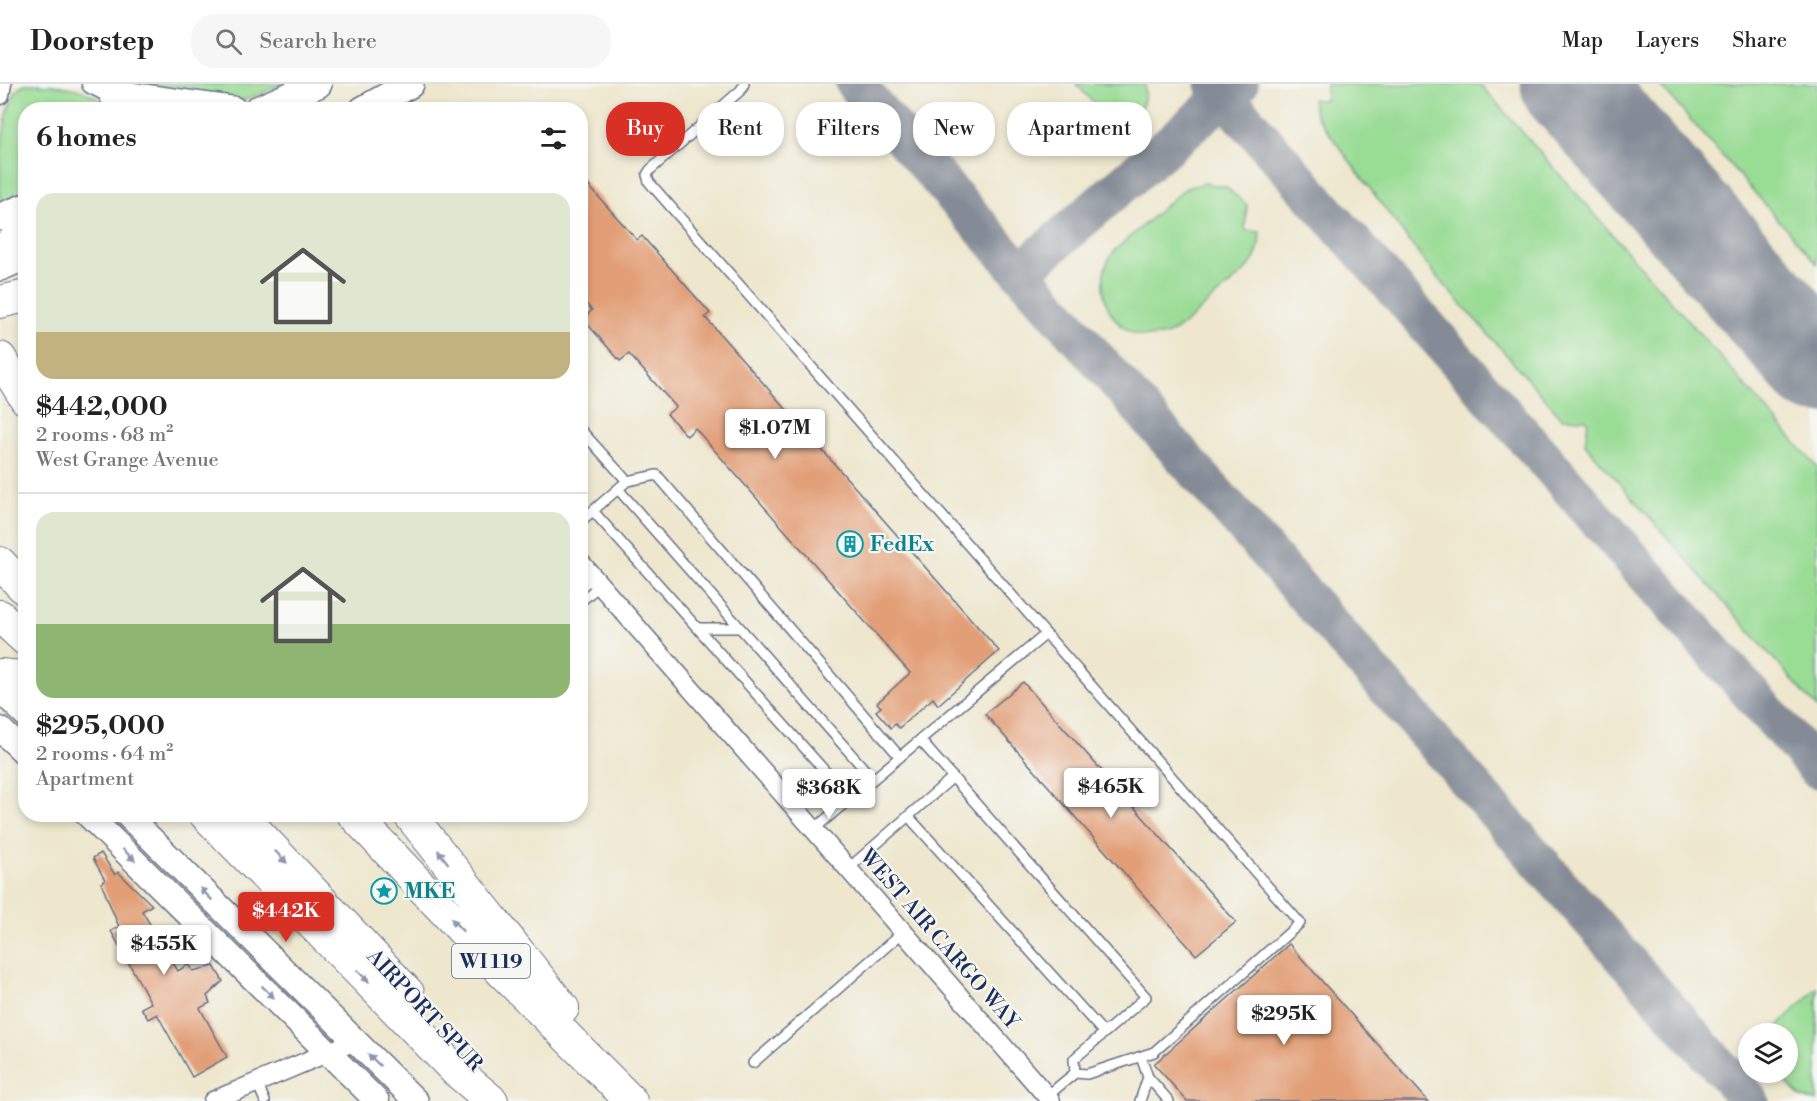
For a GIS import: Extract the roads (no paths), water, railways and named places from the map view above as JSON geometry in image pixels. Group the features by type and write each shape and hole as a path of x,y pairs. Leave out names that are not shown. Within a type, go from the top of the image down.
{"highway":[{"path":"0,302 18,298"},
{"path":"0,358 18,386"},
{"path":"0,563 18,582"},
{"path":"0,616 18,633"},
{"path":"0,675 18,677"},
{"path":"194,822 241,865 285,898"},
{"path":"212,822 456,1071 492,1101"},
{"name":"AIRPORT SPUR","path":"248,822 510,1101"},
{"name":"WI 119","path":"361,822 503,973 631,1101"},
{"path":"416,822 636,1101"}],"main road":[{"path":"276,102 318,84"},
{"path":"314,102 340,84"},
{"path":"377,102 410,84"},
{"path":"110,96 131,96 175,102"},
{"path":"0,217 18,210"},
{"path":"0,248 18,237"},
{"path":"0,267 18,259"}],"street":[{"path":"0,95 2,84"},
{"name":"WEST AIR CARGO WAY","path":"588,576 849,868 1049,1098"},
{"path":"0,690 18,707"},
{"path":"0,729 18,746"},
{"path":"95,822 377,1101"},
{"path":"134,822 416,1101"},
{"path":"213,1101 355,1041"}],"lane":[{"path":"744,84 741,90 650,170 647,175 649,182 1300,923 1163,1046 1141,1057 1087,1074 1075,1073 1049,1098"},
{"path":"588,438 627,482"},
{"path":"588,515 627,482 657,475 900,757"},
{"path":"618,489 873,779"},
{"path":"593,511 850,799"},
{"path":"698,628 740,628"},
{"path":"814,829 1046,634"},
{"path":"920,740 1146,997 1074,1059 1075,1073"},
{"path":"849,868 953,777"},
{"path":"908,816 1104,1033"},
{"path":"753,1063 903,932"},
{"path":"1141,1057 1148,1077 1169,1101"},
{"path":"1140,1101 1148,1077"},
{"path":"257,1083 265,1101"}],"place":[{"name":"FedEx","path":"850,544"},
{"name":"MKE","path":"384,891"}]}
